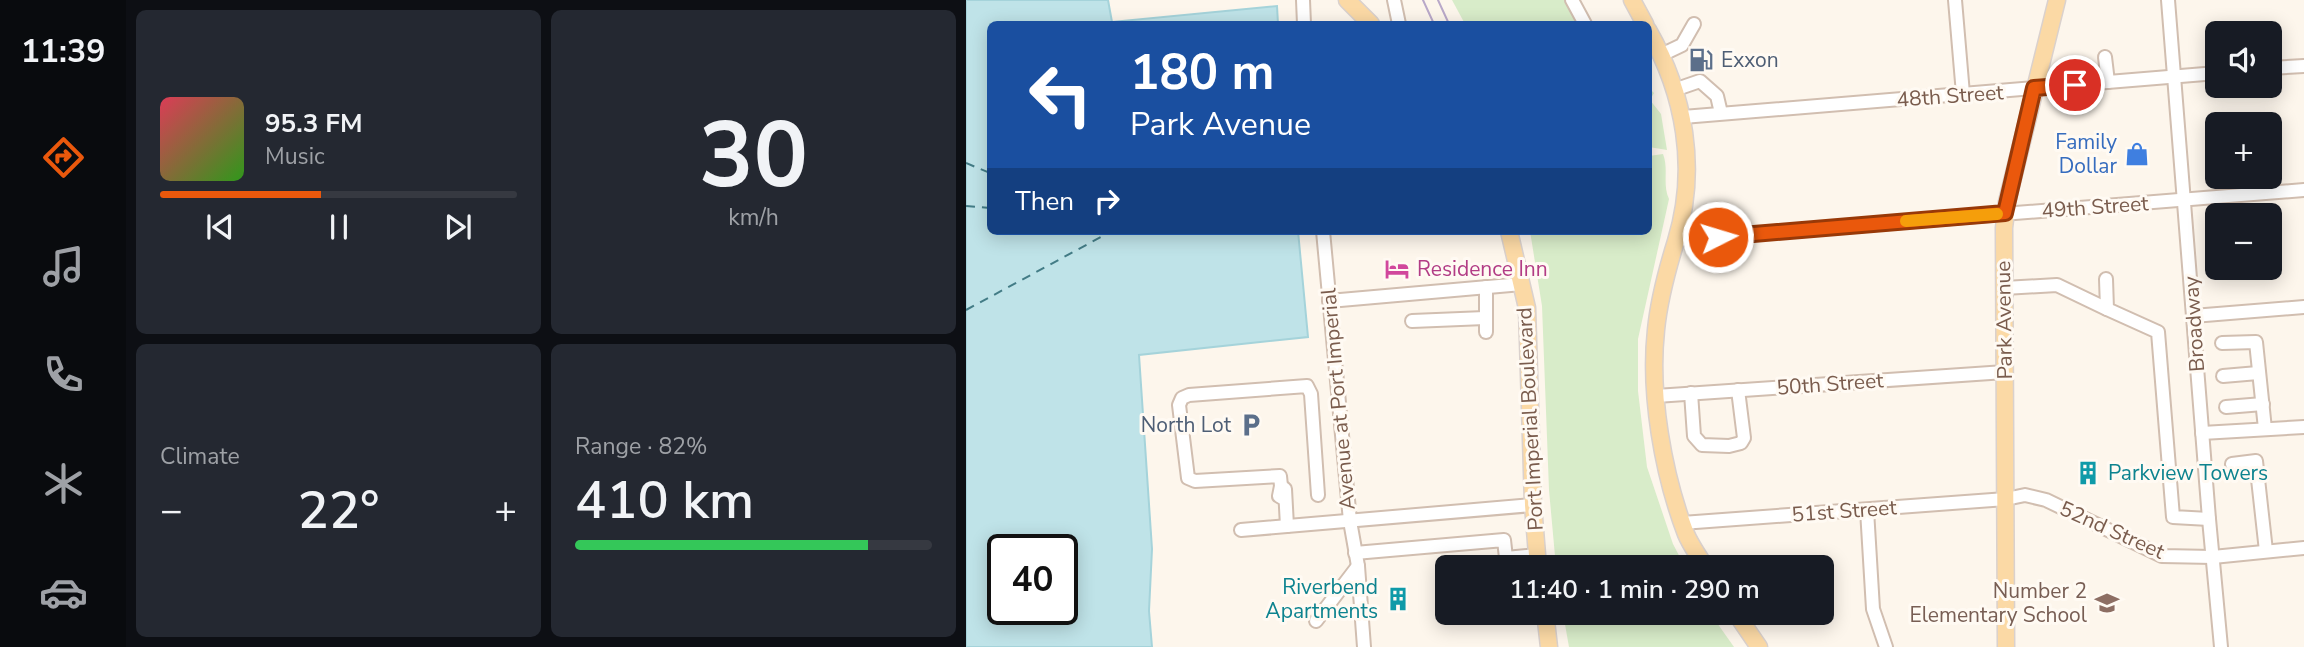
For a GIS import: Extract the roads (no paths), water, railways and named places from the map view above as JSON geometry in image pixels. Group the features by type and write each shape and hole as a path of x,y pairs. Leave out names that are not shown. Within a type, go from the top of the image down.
{"main road":[{"path":"1347,0 1368,21"},
{"name":"Park Avenue","path":"2006,647 2005,213 2057,0"},
{"path":"1635,1 1645,21"},
{"path":"1656,50 1683,117 1686,164 1683,203 1676,240 1664,276 1656,330 1656,396 1666,463 1682,523 1698,555"},
{"name":"Port Imperial Boulevard","path":"1510,235 1522,284 1527,321 1537,555"},
{"path":"1546,625 1549,647"},
{"path":"1744,625 1759,647"}],"street":[{"path":"1303,0 1304,21"},
{"path":"1394,0 1398,21"},
{"path":"1572,0 1583,21"},
{"path":"1955,0 1963,94"},
{"name":"Broadway","path":"2168,0 2208,519 2221,647"},
{"path":"1656,50 1682,44 1694,24"},
{"path":"2105,57 2108,82"},
{"path":"2282,67 2304,66"},
{"name":"48th Street","path":"1683,117 2205,74"},
{"path":"1674,90 1700,81 1717,96 1721,113"},
{"name":"49th Street","path":"1676,240 2304,190"},
{"name":"Avenue at Port Imperial","path":"1323,235 1364,647"},
{"path":"2106,279 2107,309"},
{"path":"1329,301 1522,284"},
{"path":"2004,288 2057,285 2158,332 2172,517 2208,519"},
{"path":"1486,287 1486,332"},
{"path":"2193,316 2304,307"},
{"path":"1412,321 1485,317"},
{"path":"2222,343 2256,342 2265,429"},
{"name":"50th Street","path":"1656,396 2005,372"},
{"path":"2223,376 2258,373"},
{"path":"1287,526 1280,476 1195,481 1188,478 1179,405 1182,398 1189,395 1307,386 1311,394 1318,495"},
{"path":"1691,393 1694,436 1702,445 1729,446 1741,443 1744,438 1738,390"},
{"path":"2226,407 2263,404"},
{"path":"2202,433 2304,426"},
{"path":"2232,464 2256,461 2266,551"},
{"name":"52nd Street","path":"2006,499 2025,495 2046,500 2162,556 2213,557 2304,548"},
{"name":"51st Street","path":"1682,523 2006,499"},
{"path":"1241,530 1533,505"},
{"path":"1867,510 1873,610 1886,647"},
{"path":"1316,621 1357,559 1504,540 1506,555"}],"water":[{"path":"966,0 1108,0 1112,21 987,21 987,235 1298,235 1308,337 1139,355 1152,549 1149,611 1152,647 966,647"},
{"path":"1277,6 1278,21 1122,21"}],"tram line":[{"path":"1423,0 1433,21"},
{"path":"1438,0 1448,21"}],"place":[{"name":"Exxon","path":"1701,60"},
{"name":"Family Dollar","path":"2137,154"},
{"name":"Residence Inn","path":"1397,269"},
{"name":"North Lot","path":"1251,425"},
{"name":"Parkview Towers","path":"2088,473"},
{"name":"Riverbend Apartments","path":"1398,599"},
{"name":"Number 2 Elementary School","path":"2107,603"}]}
